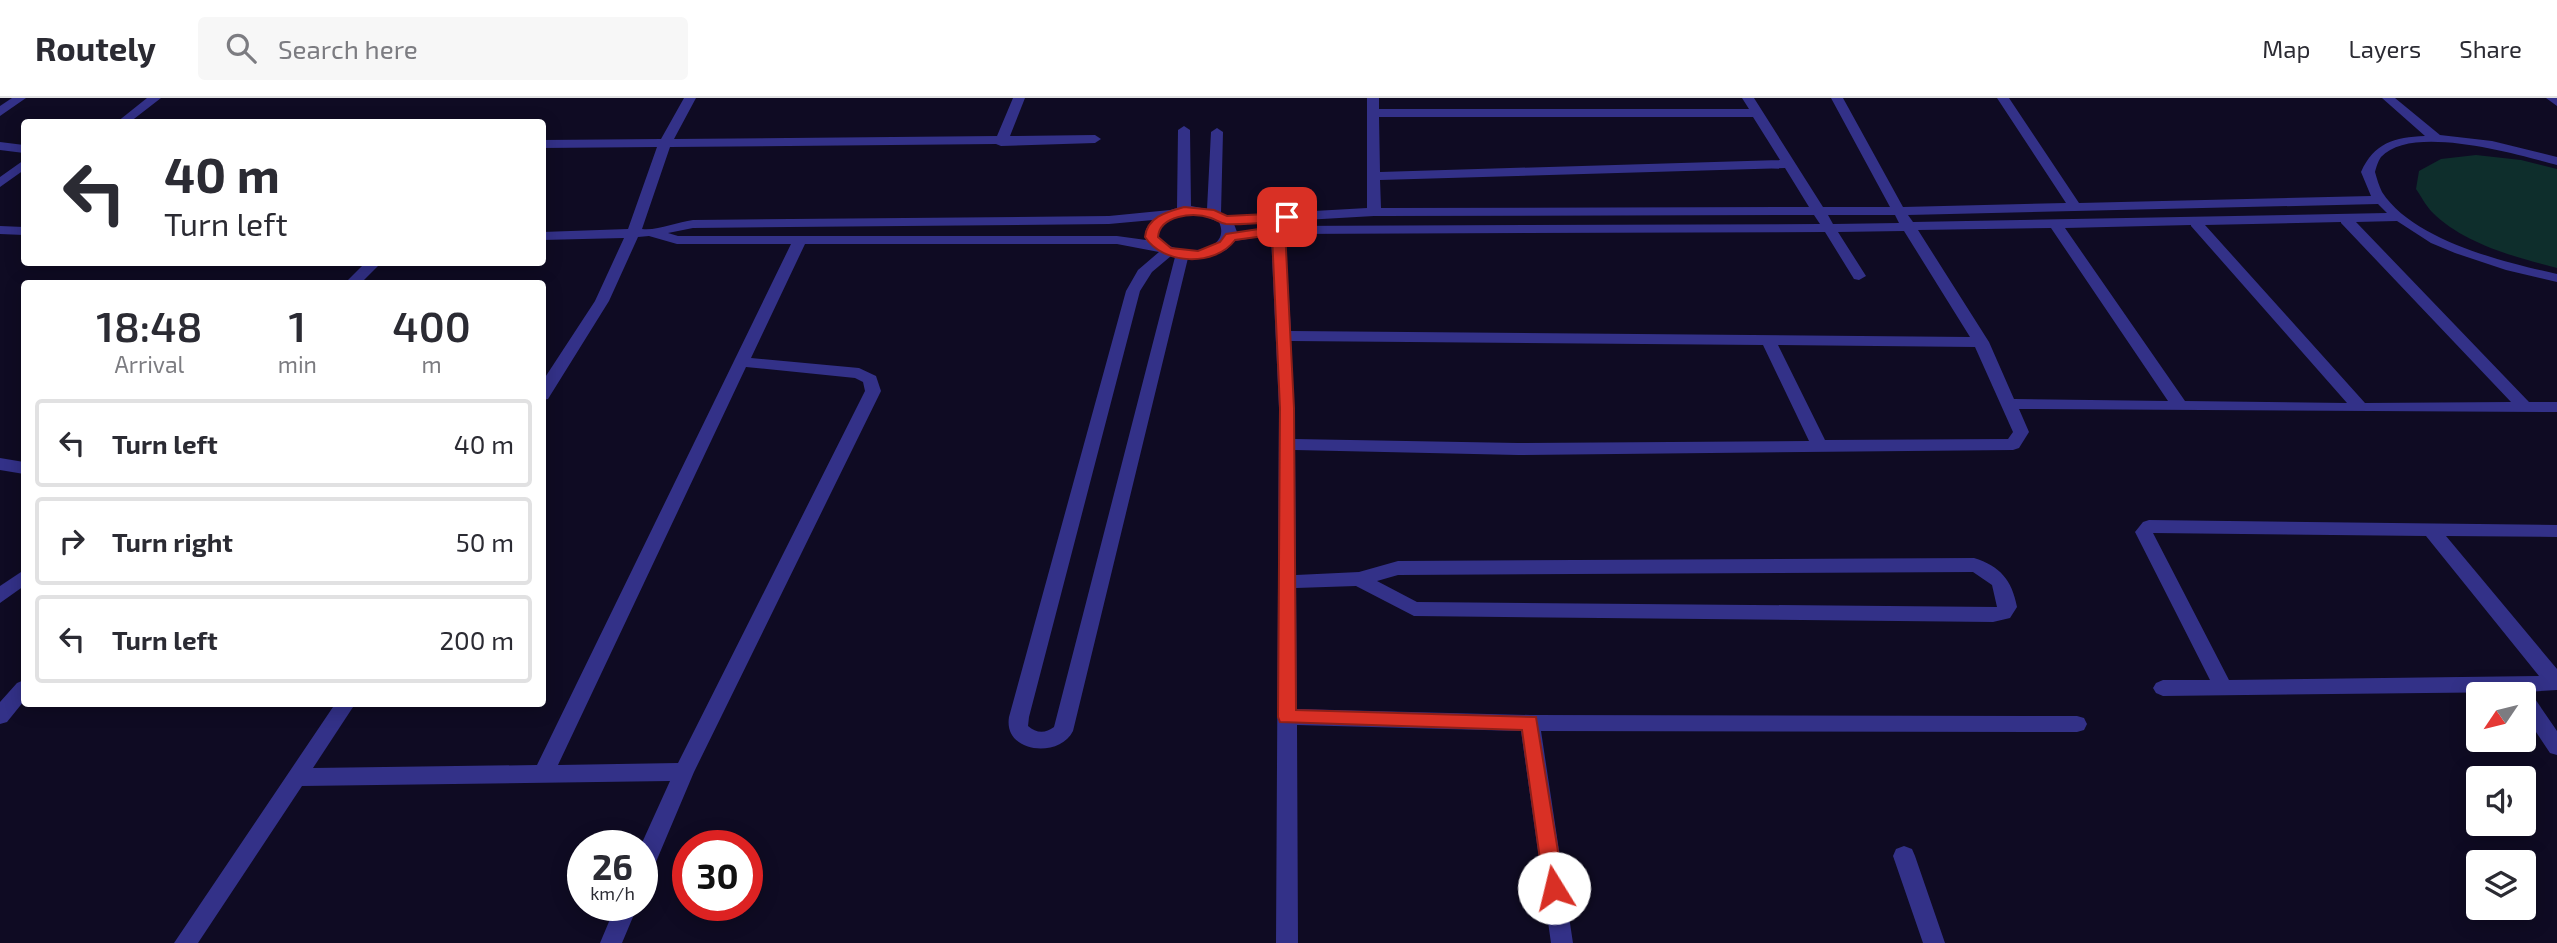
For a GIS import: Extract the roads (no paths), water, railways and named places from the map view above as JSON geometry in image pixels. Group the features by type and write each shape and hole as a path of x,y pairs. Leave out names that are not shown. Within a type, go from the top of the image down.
{"street":[{"path":"0,112 20,98"},
{"path":"127,119 155,98"},
{"path":"546,389 602,301 634,233 665,143 690,98"},
{"path":"1001,142 1019,98"},
{"path":"1373,98 1374,212"},
{"path":"1748,98 1859,276"},
{"path":"1287,444 1518,449 2013,444 2021,432 1981,342 1899,211 1837,98"},
{"path":"2003,98 2075,207"},
{"path":"2388,98 2437,139"},
{"path":"2552,98 2557,102"},
{"path":"1373,113 1757,113"},
{"path":"1177,213 1184,130"},
{"path":"1217,132 1219,217 1231,228 1231,237"},
{"path":"546,144 1001,142 1095,139"},
{"path":"2557,161 2518,149 2437,139 2400,143 2376,154 2368,172 2381,200 2400,217 2432,237 2473,256 2557,278"},
{"path":"0,146 21,149"},
{"path":"1373,176 1788,164"},
{"path":"0,183 21,166"},
{"path":"654,233 693,224 1109,220 1177,213 1219,217 1374,212 1899,211 2381,200"},
{"path":"1169,251 1151,237 1152,229 1158,220 1177,213"},
{"path":"546,236 654,233 677,240 1117,240 1169,251 1213,251 1231,237 1279,230 1831,228 2400,217"},
{"path":"2346,220 2526,408"},
{"path":"2196,223 2361,408"},
{"path":"2056,225 2181,407"},
{"path":"0,230 21,231"},
{"path":"1279,230 1287,444 1287,943"},
{"path":"544,772 800,239"},
{"path":"1169,251 1063,731 1056,739 1044,741 1025,738 1017,729 1019,717 1133,290 1138,276 1149,263 1169,251"},
{"path":"355,280 371,266"},
{"path":"1283,336 1981,342"},
{"path":"1768,340 1819,445"},
{"path":"658,832 684,772 873,391 870,380 859,373 742,362"},
{"path":"2008,404 2557,407"},
{"path":"0,464 21,468"},
{"path":"2223,686 2151,547 2145,528 2168,525 2557,531"},
{"path":"2430,529 2556,682 2536,688"},
{"path":"1287,582 1359,579 1398,568 1974,565 1983,567 2001,582 2006,590 2008,607 2003,613 1993,615 1414,609 1359,579"},
{"path":"0,596 21,579"},
{"path":"2162,688 2223,686 2466,692"},
{"path":"0,716 21,692"},
{"path":"185,943 343,707"},
{"path":"1287,717 1530,723 2077,724"},
{"path":"2536,717 2557,747"},
{"path":"1530,723 1562,943"},
{"path":"298,777 684,772"},
{"path":"1904,856 1934,943"},
{"path":"611,943 620,921"}]}
